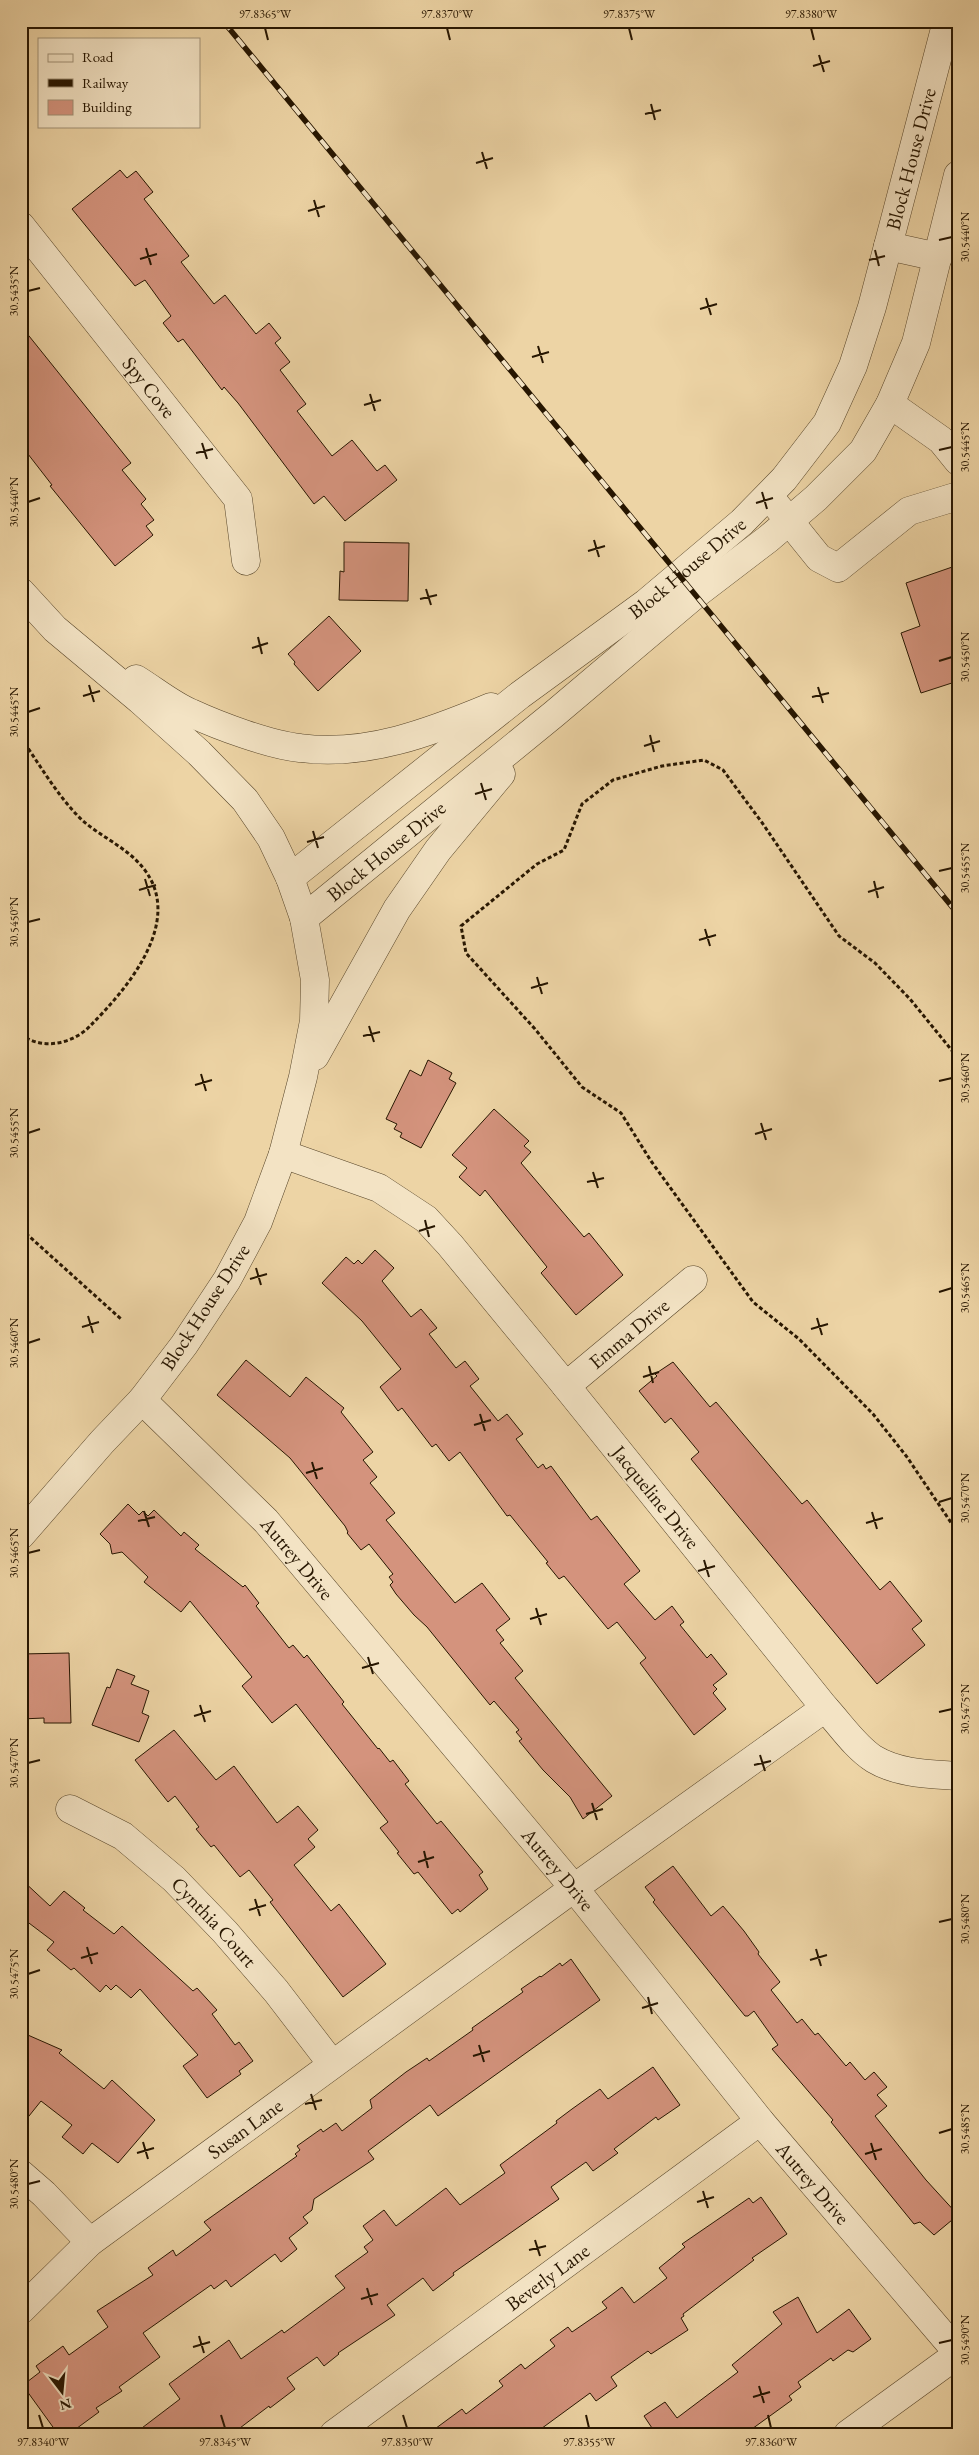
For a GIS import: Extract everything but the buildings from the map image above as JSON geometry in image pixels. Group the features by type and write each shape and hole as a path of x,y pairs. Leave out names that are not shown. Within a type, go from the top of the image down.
{"street":[{"name":"Block House Drive","path":"290,878 520,695 646,603 742,522 784,478 827,424 853,366 949,32"},
{"name":"Block House Drive","path":"304,918 554,714 696,594 790,521 863,451 890,404 916,343 958,175"},
{"name":"Spy Cove","path":"21,226 238,499 246,562"},
{"path":"888,246 938,257"},
{"path":"890,404 919,422 941,440 958,461"},
{"path":"768,495 819,558 838,568 909,511 958,496"},
{"name":"Block House Drive","path":"21,592 55,629 148,707 199,753 244,800 271,838 290,878 304,918 315,980 314,1022 303,1077 282,1154 258,1222 227,1280 184,1345 142,1400 102,1442 21,1535"},
{"path":"55,629 190,713 247,734 299,748 342,749 383,744 432,731 520,695"},
{"path":"303,1077 396,908 438,850 478,800 554,714"},
{"name":"Jacqueline Drive","path":"282,1154 379,1188 426,1219 450,1245 566,1386 825,1708 858,1744 874,1759 909,1772 958,1776"},
{"name":"Emma Drive","path":"566,1386 693,1280"},
{"name":"Autrey Drive","path":"142,1400 266,1521 574,1888 760,2121 958,2353"},
{"path":"574,1888 825,1708"},
{"name":"Cynthia Court","path":"70,1809 123,1836 174,1879 225,1932 276,1991 332,2064"},
{"name":"Susan Lane","path":"21,2310 90,2242 574,1888"},
{"name":"Beverly Lane","path":"334,2434 760,2121"},
{"path":"21,2174 44,2194 90,2242"},
{"path":"848,2434 958,2353"}],"path":[{"path":"21,738 59,793 82,819 145,869 155,892 158,918 150,945 134,977 88,1028 72,1039 51,1045 26,1038 21,1034"},
{"path":"958,1058 910,999 875,963 839,936 763,824 723,770 704,760 662,766 613,780 582,804 564,850 537,864 461,926 466,953 534,1029 582,1087 621,1113 650,1161 753,1302 798,1339 873,1414 907,1457 958,1533"},
{"path":"21,981 24,990 21,1003"},
{"path":"21,1229 121,1319"}],"railway":[{"path":"223,21 958,914"}]}
